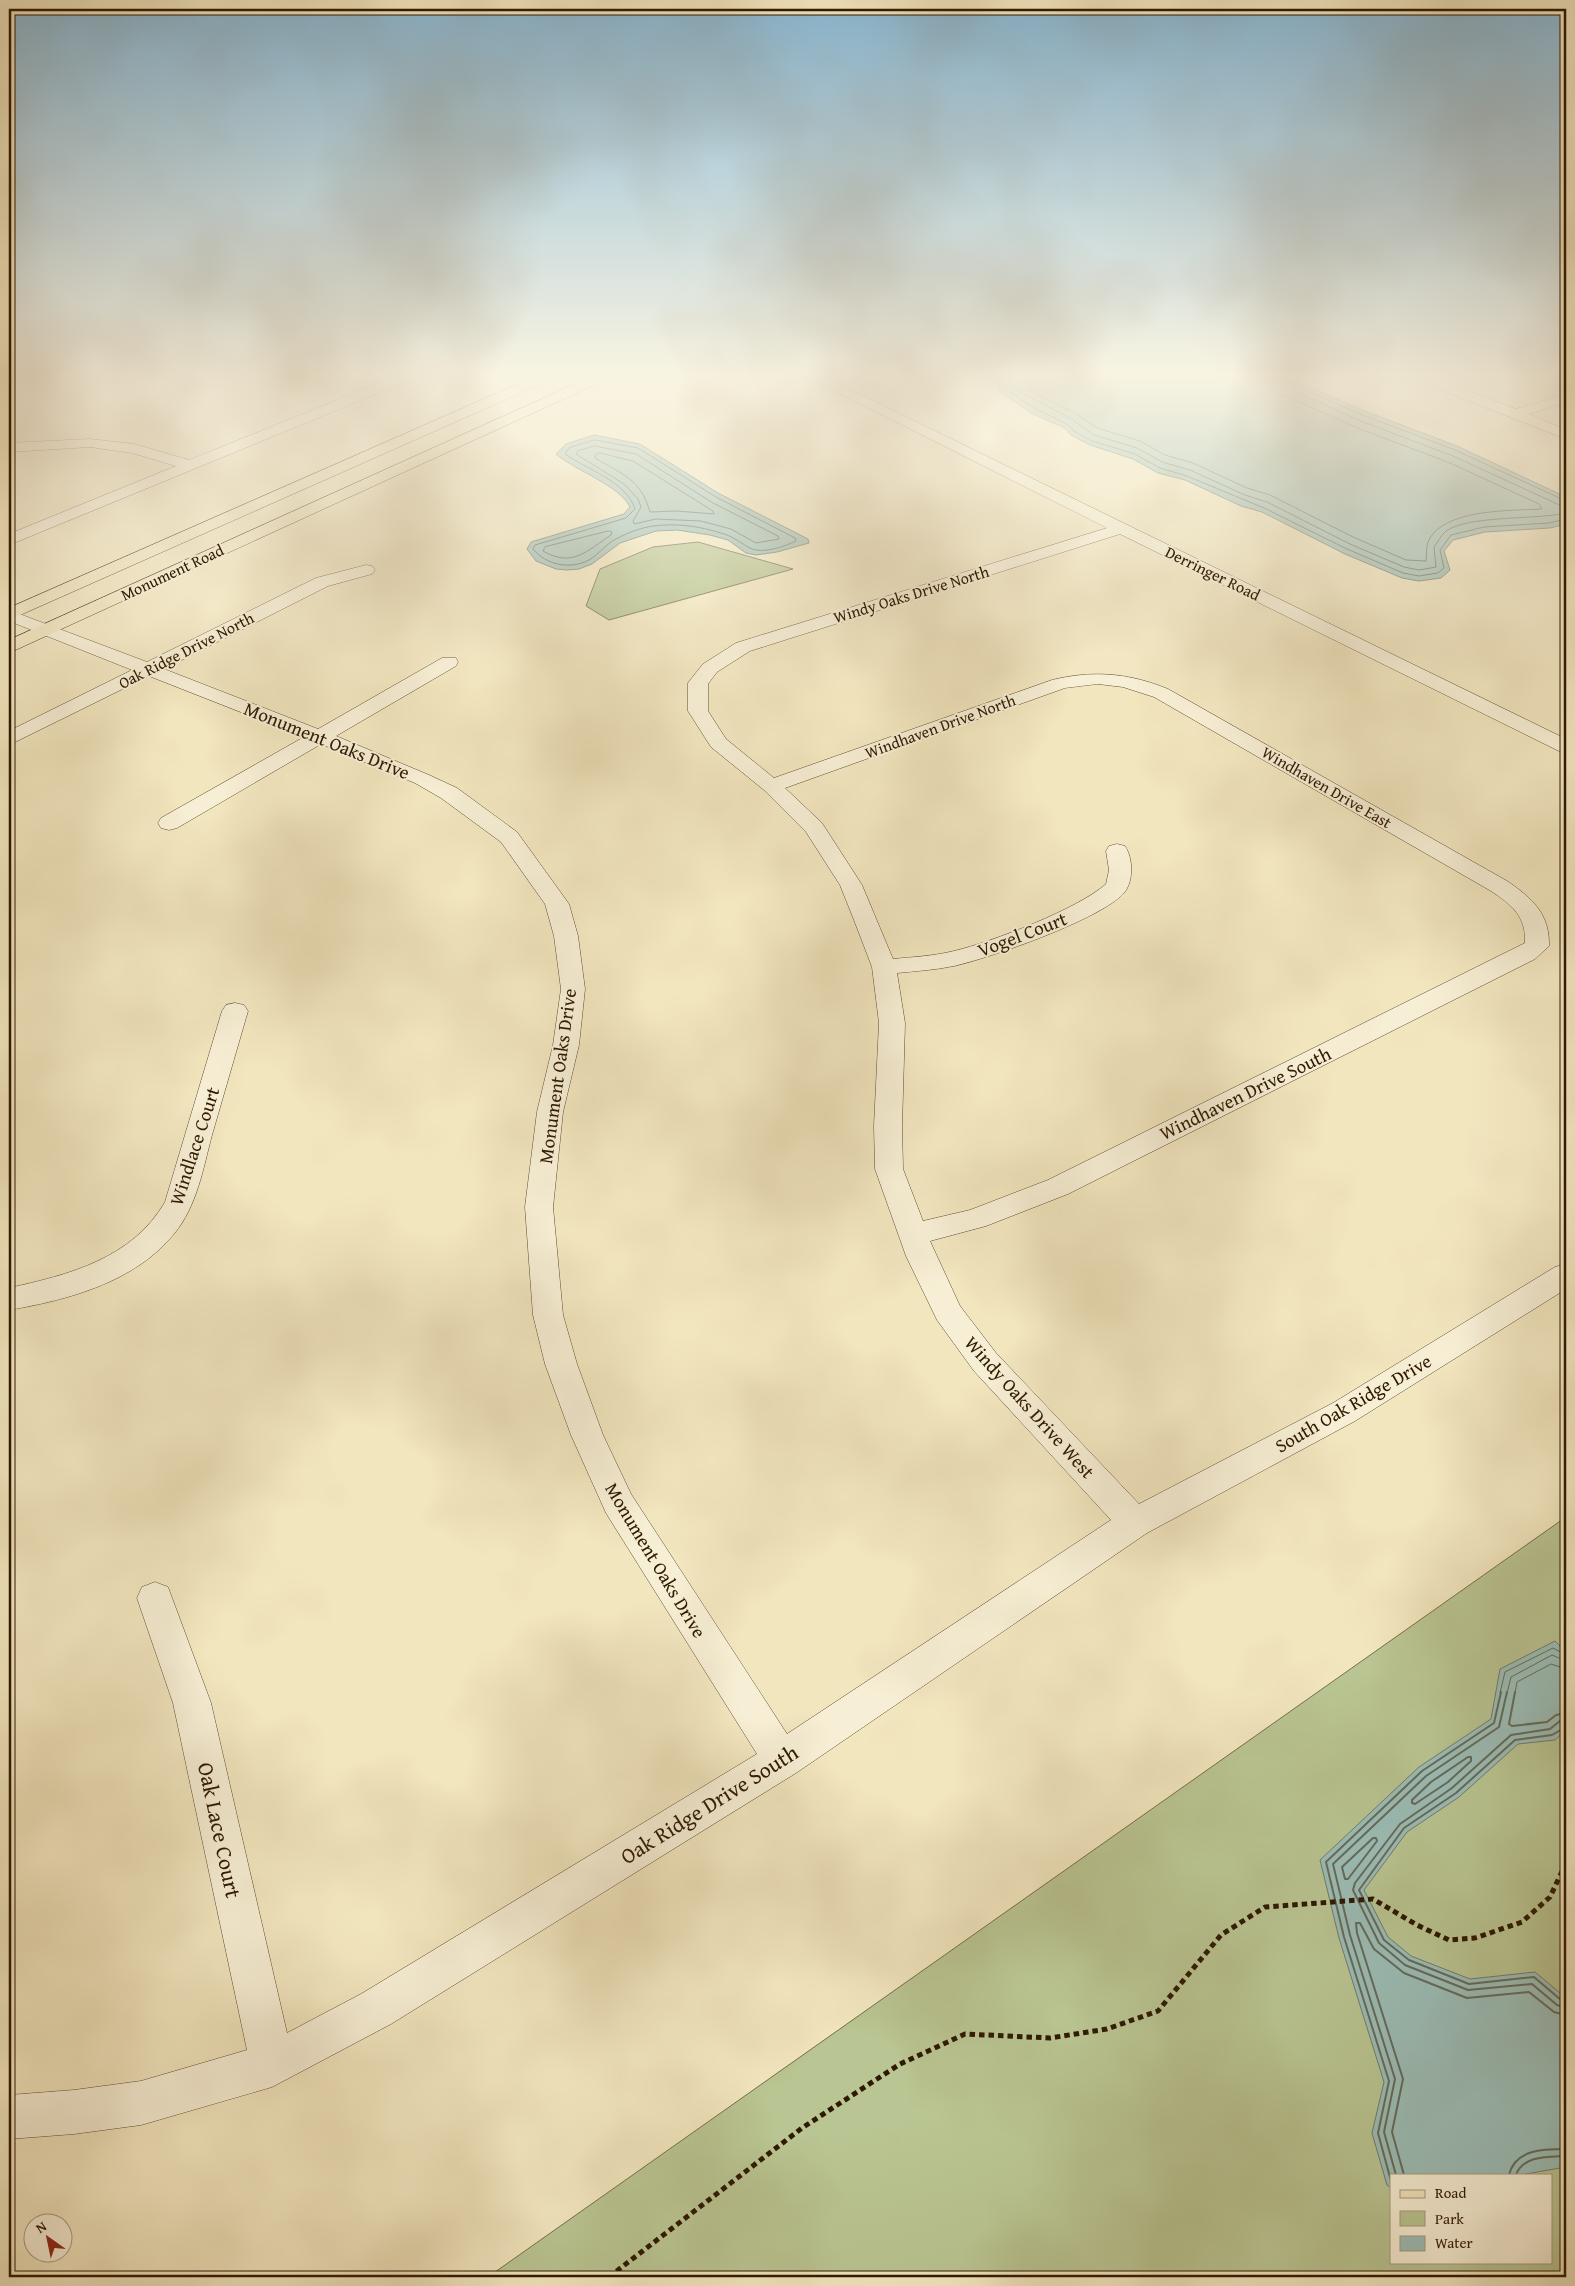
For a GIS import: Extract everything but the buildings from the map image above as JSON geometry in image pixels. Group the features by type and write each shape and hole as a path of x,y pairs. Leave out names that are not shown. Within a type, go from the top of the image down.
{"main road":[{"name":"Monument Road","path":"9,615 314,480"},
{"name":"Monument Road","path":"9,646 375,480"}],"street":[{"path":"9,540 154,480"},
{"name":"Derringer Road","path":"1023,480 1561,739"},
{"name":"Windy Oaks Drive North","path":"706,673 710,668 743,647 1122,528"},
{"name":"Oak Ridge Drive North","path":"9,738 322,582 366,570"},
{"name":"Monument Oaks Drive","path":"9,615 319,736 422,779 449,793 509,838 557,904 566,936 573,989 566,1045 550,1112 539,1207 548,1315 561,1364 584,1426 618,1504 782,1760"},
{"path":"169,823 449,662"},
{"name":"Windy Oaks Drive West","path":"706,673 698,683 697,697 698,711 707,727 718,743 772,786 814,828 851,885 884,967 892,1023 888,1126 889,1169 921,1256 948,1312 985,1362 1135,1523"},
{"name":"Windhaven Drive North","path":"772,786 1059,684 1080,678 1112,678"},
{"name":"Windhaven Drive East","path":"1112,678 1138,683 1161,693 1499,886 1513,895 1532,913"},
{"name":"Vogel Court","path":"884,967 964,956 1084,910 1104,900 1116,888 1120,874 1117,851"},
{"name":"Windhaven Drive South","path":"914,1234 976,1219 1058,1187 1526,954 1537,946 1538,931 1532,913"},
{"name":"Windlace Court","path":"9,1299 55,1290 94,1278 132,1256 162,1230 179,1203 235,1012"},
{"name":"South Oak Ridge Drive","path":"1135,1523 1344,1412 1566,1275"},
{"name":"Oak Ridge Drive South","path":"9,2117 141,2103 272,2065 376,2009 782,1760 1135,1523"},
{"name":"Oak Lace Court","path":"155,1598 192,1703 272,2065"}],"path":[{"path":"609,2277 802,2128 900,2064 965,2034 1050,2038 1107,2029 1158,2012 1221,1935 1265,1907 1373,1898 1417,1925 1449,1940 1475,1938 1522,1922 1550,1897 1566,1863"}],"green space":[{"path":"698,542 793,569 609,620 586,606 600,569 653,547"},
{"path":"1566,1517 1566,2277 488,2277"}],"water":[{"path":"598,480 697,480 718,493 808,539 809,543 777,552 756,555 746,553 728,540 710,535 677,530 656,531 620,543 592,564 579,569 556,569 536,561 527,549 531,542 624,514 630,507 617,492"},
{"path":"1185,480 1529,480 1566,497 1566,524 1550,528 1485,532 1453,540 1444,551 1450,570 1441,578 1419,581 1402,578 1345,554 1262,512 1241,506"},
{"path":"1555,1641 1566,1652 1566,1730 1555,1740 1518,1744 1459,1797 1407,1832 1364,1890 1388,1937 1411,1956 1470,1979 1535,1972 1566,1998 1566,2167 1526,2174 1390,2174 1390,2187 1387,2185 1372,2133 1384,2082 1339,1938 1320,1860 1419,1767 1491,1719 1500,1669"}]}
